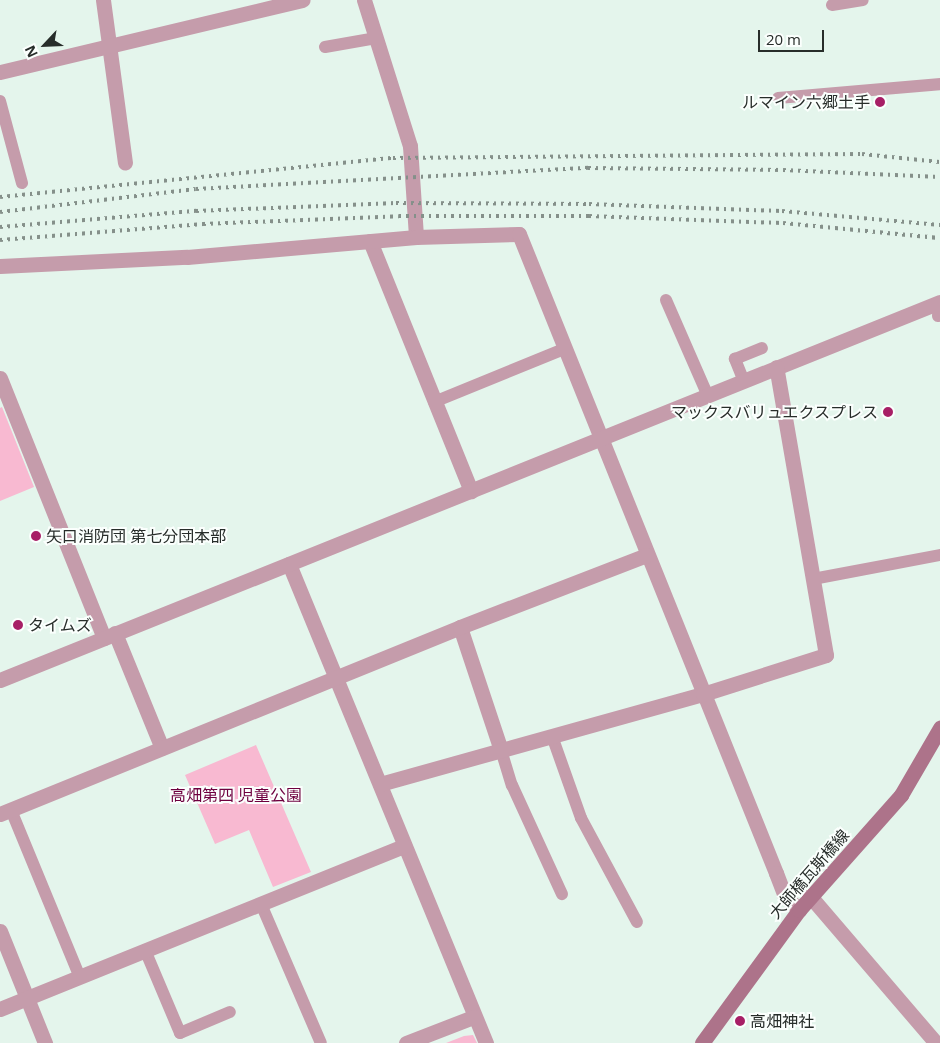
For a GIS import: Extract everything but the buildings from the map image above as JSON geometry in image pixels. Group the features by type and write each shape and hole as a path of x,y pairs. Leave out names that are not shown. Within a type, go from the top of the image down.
{"street":[{"path":"103,0 125,163"},
{"path":"0,72 304,0"},
{"path":"364,0 410,146 416,237"},
{"path":"0,266 178,257 416,237 519,234 785,896 799,910"},
{"path":"370,241 471,491"},
{"path":"0,680 600,439 743,379 939,307"},
{"path":"380,784 703,694 826,655 776,367"},
{"path":"0,378 110,636 162,748"},
{"path":"5,812 460,627 647,555"},
{"path":"289,564 380,784 473,1017 486,1043"},
{"path":"460,627 501,750"},
{"name":"大師橋瓦斯橋線","path":"702,1043 810,896 901,795 940,728"},
{"path":"0,1009 404,846"},
{"path":"810,896 936,1043"},
{"path":"0,931 45,1043"},
{"path":"406,1043 473,1017"}],"lane":[{"path":"832,5 863,0"},
{"path":"325,47 376,38"},
{"path":"778,98 940,84"},
{"path":"0,101 22,183"},
{"path":"666,300 707,394"},
{"path":"743,379 735,359 762,348"},
{"path":"434,402 564,349"},
{"path":"813,579 940,555"},
{"path":"552,736 581,818 637,922"},
{"path":"501,750 526,818 562,894"},
{"path":"5,812 80,977"},
{"path":"261,904 320,1043"},
{"path":"146,950 180,1033 230,1012"}],"green space":[{"path":"2,407 34,487 0,501 0,408"},
{"name":"高畑第四 児童公園","path":"256,745 311,872 273,887 249,830 215,844 185,775"},
{"path":"473,1035 477,1043 446,1043 464,1036"}],"railway":[{"path":"0,197 393,158 862,154 940,162"},
{"path":"0,212 196,189 588,168 783,170 940,177"},
{"path":"0,227 196,211 396,203 589,204 782,211 940,225"},
{"path":"0,240 203,224 399,216 589,216 783,223 940,238"}],"place":[{"name":"ルマイン六郷土手","path":"880,102"},
{"name":"マックスバリュエクスプレス","path":"888,412"},
{"name":"矢口消防団 第七分団本部","path":"36,536"},
{"name":"タイムズ","path":"18,625"},
{"name":"高畑神社","path":"740,1021"}]}
